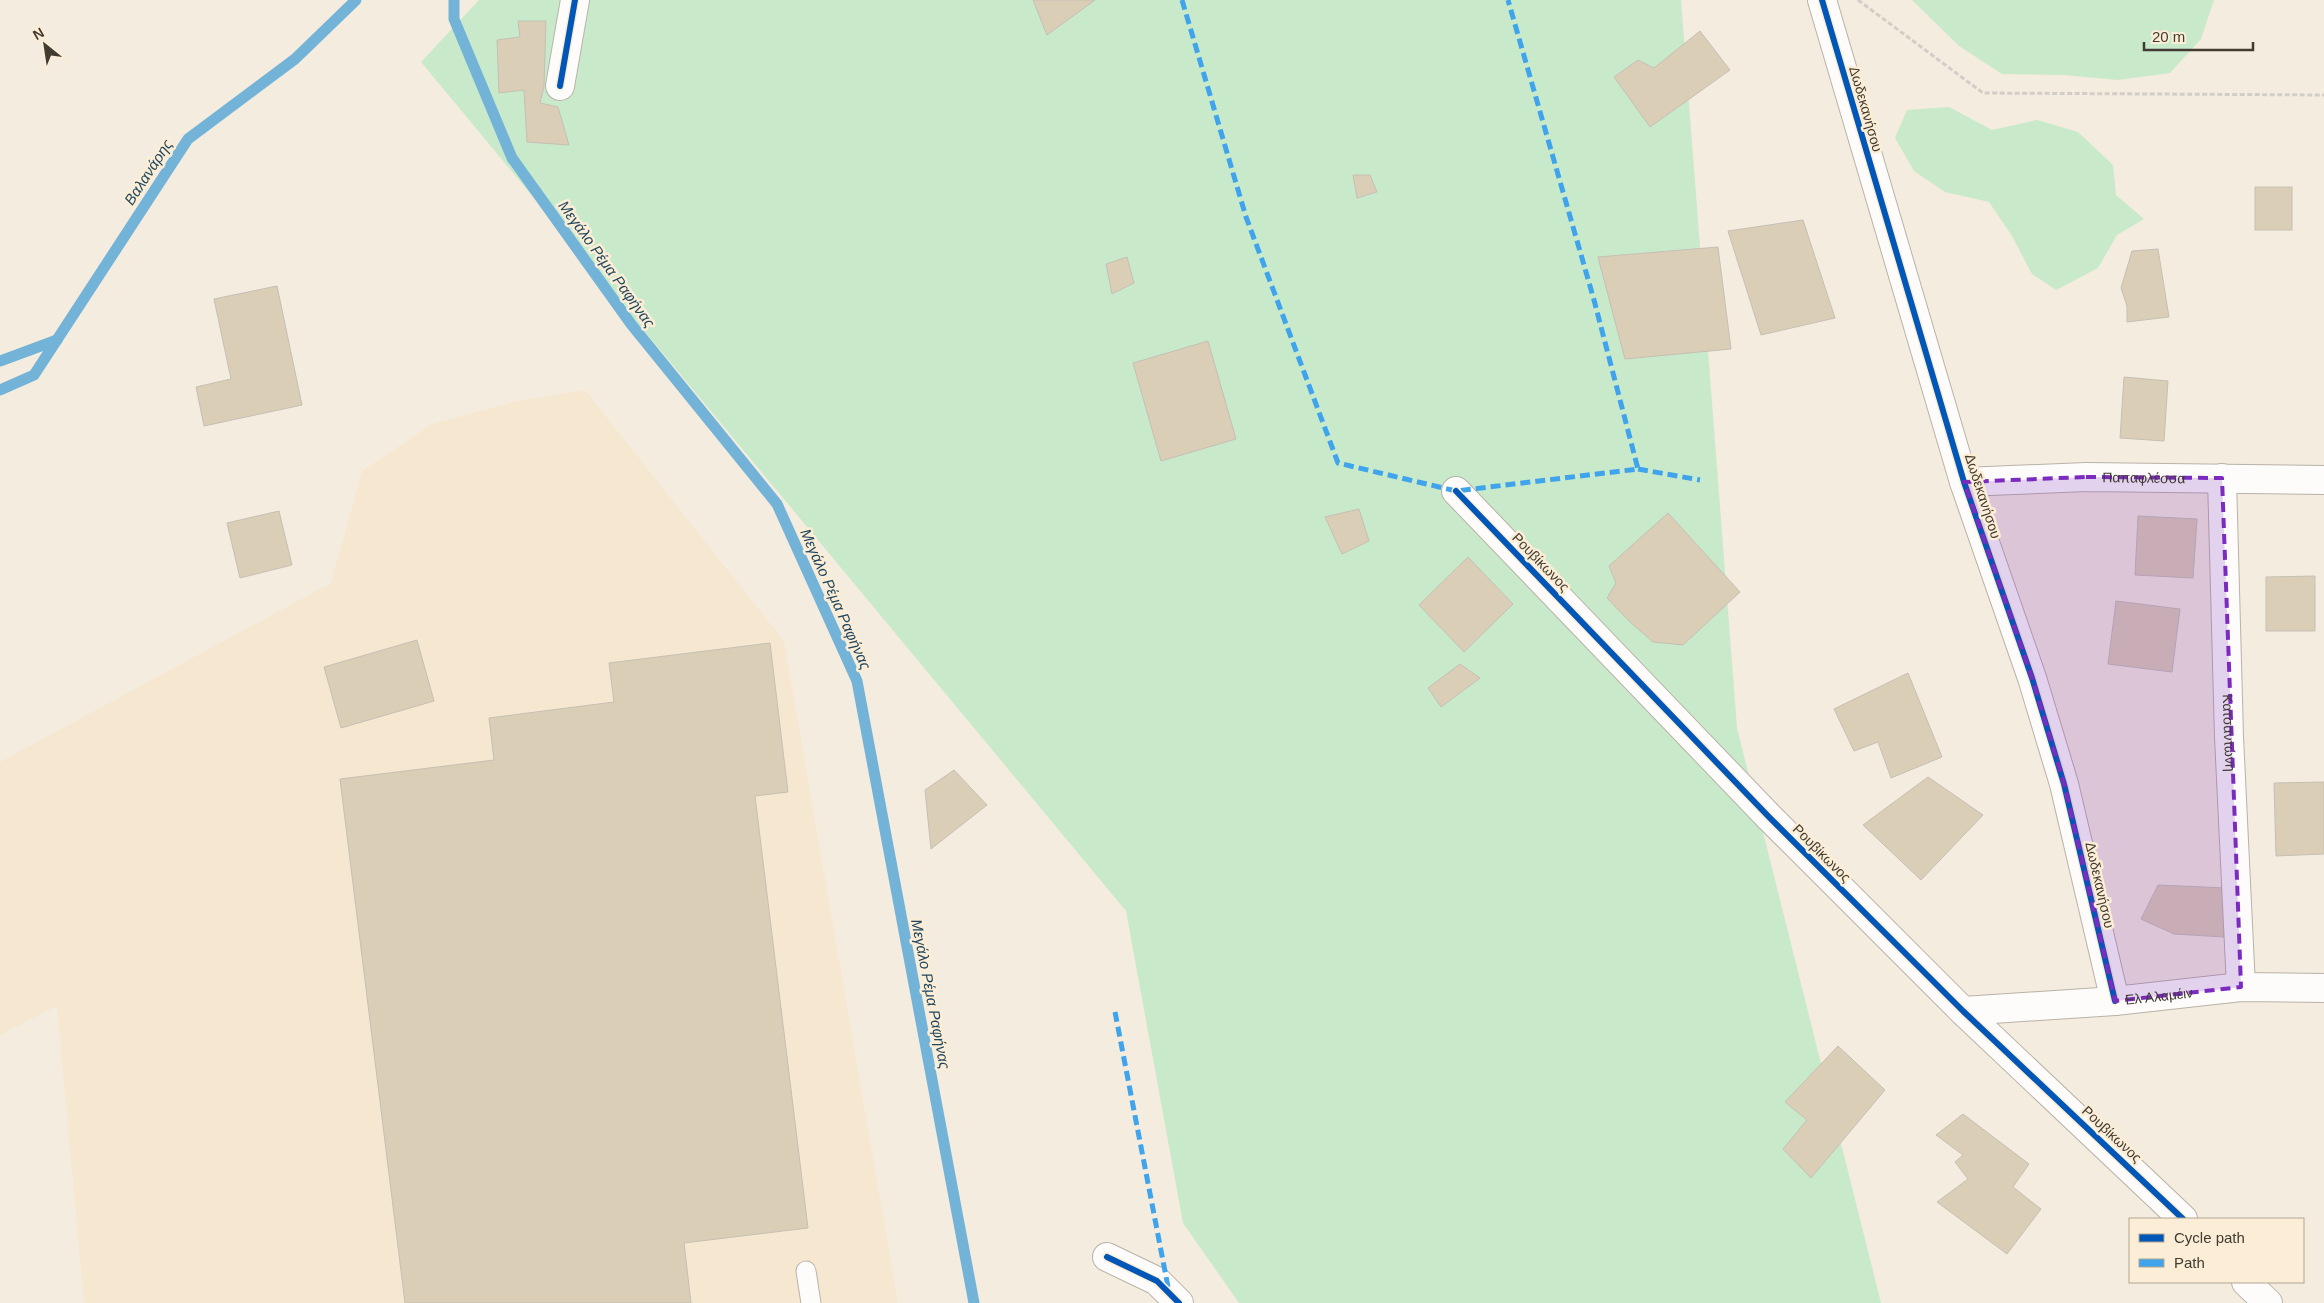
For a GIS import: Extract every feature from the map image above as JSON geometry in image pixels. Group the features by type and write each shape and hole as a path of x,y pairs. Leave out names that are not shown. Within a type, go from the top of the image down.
{"street":[{"path":"560,86 575,0"},
{"name":"Δωδεκανήσου","path":"1822,0 1964,482 2032,678 2064,784 2115,1001"},
{"name":"Παπαφλέσσα","path":"1964,482 2086,477 2324,480"},
{"name":"Κατσαντώνη","path":"2222,478 2229,737 2241,987"},
{"name":"Ρουβίκωνος","path":"1456,491 1768,818 1963,1011 2182,1218"},
{"name":"Ελ Αλαμέιν","path":"1963,1011 2115,1001 2241,987 2324,988"},
{"path":"1107,1257 1157,1281 1179,1303"},
{"path":"2247,1283 2268,1303"}],"lane":[{"path":"806,1271 811,1303"}],"path":[{"path":"1857,0 1983,93 2324,94"}],"highlighted area":[{"path":"2086,477 2222,478 2241,987 2115,1001 2064,784 2032,678 1964,482"}],"shaded area":[{"path":"585,390 784,641 898,1303 84,1303 57,1006 0,1035 0,762 331,583 362,471 432,424 517,401"}],"green space":[{"path":"479,0 1681,0 1737,728 1881,1303 1239,1303 1183,1223 1126,911 421,62"},
{"path":"1912,0 2214,0 2201,39 2170,73 2118,80 2063,75 2002,74 1959,46"},
{"path":"1949,107 1992,130 2037,120 2078,132 2113,165 2116,195 2144,219 2117,235 2098,268 2056,290 2032,274 2012,236 1989,202 1945,192 1914,171 1895,138 1907,110"}],"building":[{"path":"1033,0 1095,0 1047,35"},
{"path":"518,21 546,21 544,86 540,103 558,107 569,145 527,142 524,90 499,93 497,40 520,37"},
{"path":"1700,31 1730,70 1650,127 1614,77 1638,60 1654,68"},
{"path":"1353,175 1370,175 1377,192 1357,198"},
{"path":"2255,187 2292,187 2292,230 2255,230"},
{"path":"1803,220 1835,318 1761,335 1728,231"},
{"path":"1718,247 1731,349 1625,359 1598,257"},
{"path":"2158,249 2169,317 2127,322 2127,306 2121,288 2132,251"},
{"path":"1127,257 1134,283 1112,294 1106,264"},
{"path":"277,286 302,405 204,426 196,387 231,379 214,299"},
{"path":"1208,341 1236,439 1161,461 1133,363"},
{"path":"2124,377 2168,381 2164,441 2120,438"},
{"path":"1359,509 1369,541 1342,554 1325,517"},
{"path":"279,511 292,565 240,578 227,523"},
{"path":"1668,513 1740,592 1683,645 1653,642 1607,598 1616,583 1609,566"},
{"path":"2138,516 2197,519 2193,578 2135,575"},
{"path":"1468,557 1513,604 1464,652 1419,605"},
{"path":"2315,576 2315,631 2266,631 2266,577"},
{"path":"2116,601 2180,609 2172,672 2108,664"},
{"path":"417,640 434,701 341,728 324,667"},
{"path":"770,643 788,792 755,796 808,1228 684,1243 691,1303 405,1303 340,779 494,760 489,718 614,702 609,663"},
{"path":"1460,664 1480,678 1441,707 1428,688"},
{"path":"1908,673 1942,757 1891,778 1878,742 1854,751 1834,709"},
{"path":"954,770 987,805 931,849 925,790"},
{"path":"1928,777 1983,815 1921,880 1863,825"},
{"path":"2324,782 2324,854 2276,856 2274,783"},
{"path":"2158,885 2226,888 2224,937 2174,934 2141,919"},
{"path":"1838,1046 1885,1090 1811,1178 1783,1149 1807,1120 1785,1102"},
{"path":"1963,1114 2029,1164 2013,1187 2041,1209 2007,1254 1937,1202 1968,1179 1955,1162 1963,1155 1936,1135"}],"waterway":[{"name":"Βαλανάρης","path":"0,390 34,375 188,139 295,59 356,0"},
{"name":"Μεγάλο Ρέμα Ραφήνας","path":"454,0 454,19 512,158 631,324 777,504 857,681 974,1303"},
{"path":"0,361 57,340"}],"marked path":[{"path":"1182,0 1246,217 1338,463 1456,491 1638,469 1594,300 1508,0"},
{"path":"1638,469 1700,480"},
{"path":"1115,1012 1169,1292"}],"cycle path":[{"path":"560,86 575,0"},
{"path":"1822,0 1964,482 2032,678 2064,784 2115,1001"},
{"path":"1456,491 1769,817 1963,1011 2182,1218"},
{"path":"1107,1257 1157,1281 1179,1303"}]}
